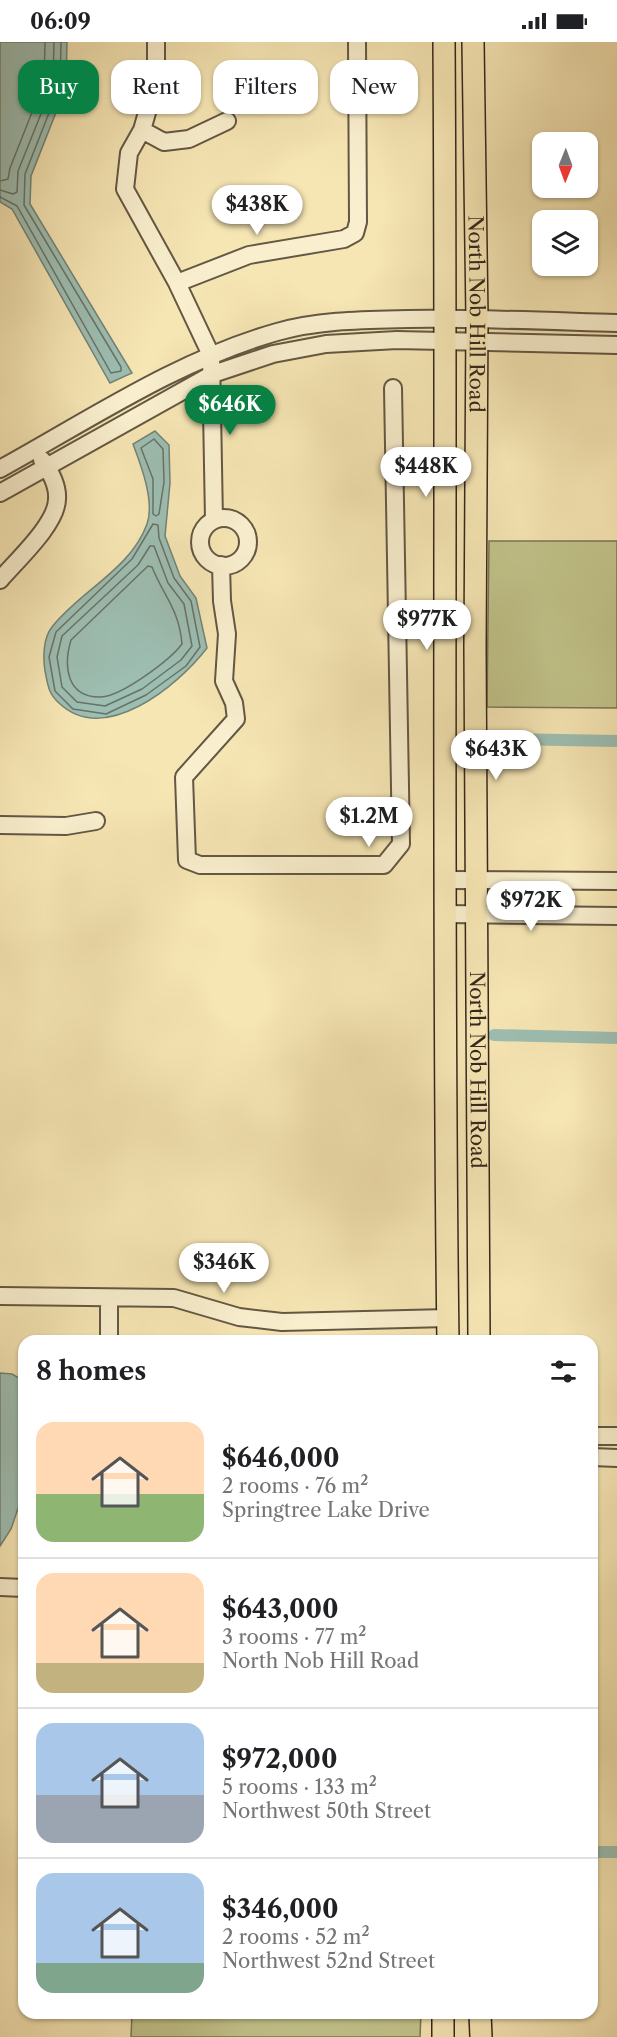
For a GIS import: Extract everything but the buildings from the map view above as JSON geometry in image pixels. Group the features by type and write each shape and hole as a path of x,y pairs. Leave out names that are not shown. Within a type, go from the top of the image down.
{"main road":[{"name":"North Nob Hill Road","path":"444,42 448,1335"},
{"name":"North Nob Hill Road","path":"473,42 477,318 475,648 479,1335"},
{"path":"443,2019 443,2037"},
{"path":"480,2019 481,2037"}],"street":[{"path":"156,42 156,73 142,130 129,153 124,189 177,283 211,355 214,520"},
{"path":"177,283 249,255 344,239 355,233 358,222 357,42"},
{"path":"142,130 164,142 189,139 227,121"},
{"path":"0,469 151,385 211,355 279,331 316,324 446,318 617,323"},
{"path":"0,493 213,374 273,354 326,344 397,340 617,345"},
{"path":"221,565 227,634 224,681 234,703 236,719 184,777 187,860 200,865 384,865 400,844 393,388"},
{"path":"0,580 53,517 57,500 54,483 36,449"},
{"path":"226,518 234,520 246,531 248,546 240,560 221,565 205,557 200,542 205,527 214,520 226,518"},
{"path":"0,825 66,826 96,821"},
{"path":"446,880 617,881"},
{"path":"445,914 617,916"},
{"path":"0,1296 174,1298 239,1317 282,1322 448,1318"},
{"path":"109,1298 109,1335"},
{"path":"598,1436 617,1436"},
{"path":"598,1457 617,1458"},
{"path":"0,1587 18,1588"}],"green space":[{"path":"489,541 617,541 617,708 487,707"},
{"path":"132,2019 421,2019 420,2037 131,2037"}],"water":[{"path":"0,42 67,42 67,60 18,60 18,114 55,114 31,176 30,204 132,373 110,383 12,209 0,202"},
{"path":"155,431 169,445 170,483 165,536 180,576 196,598 207,648 178,679 139,706 118,715 97,718 77,715 59,703 49,689 44,660 47,637 63,614 117,567 139,540 147,524 149,505 146,484 133,444"},
{"path":"0,1373 12,1374 18,1378 18,1509 11,1529 0,1546"}],"waterway":[{"path":"504,739 617,741"},
{"path":"494,1035 617,1038"},
{"path":"598,1852 617,1852"}]}
